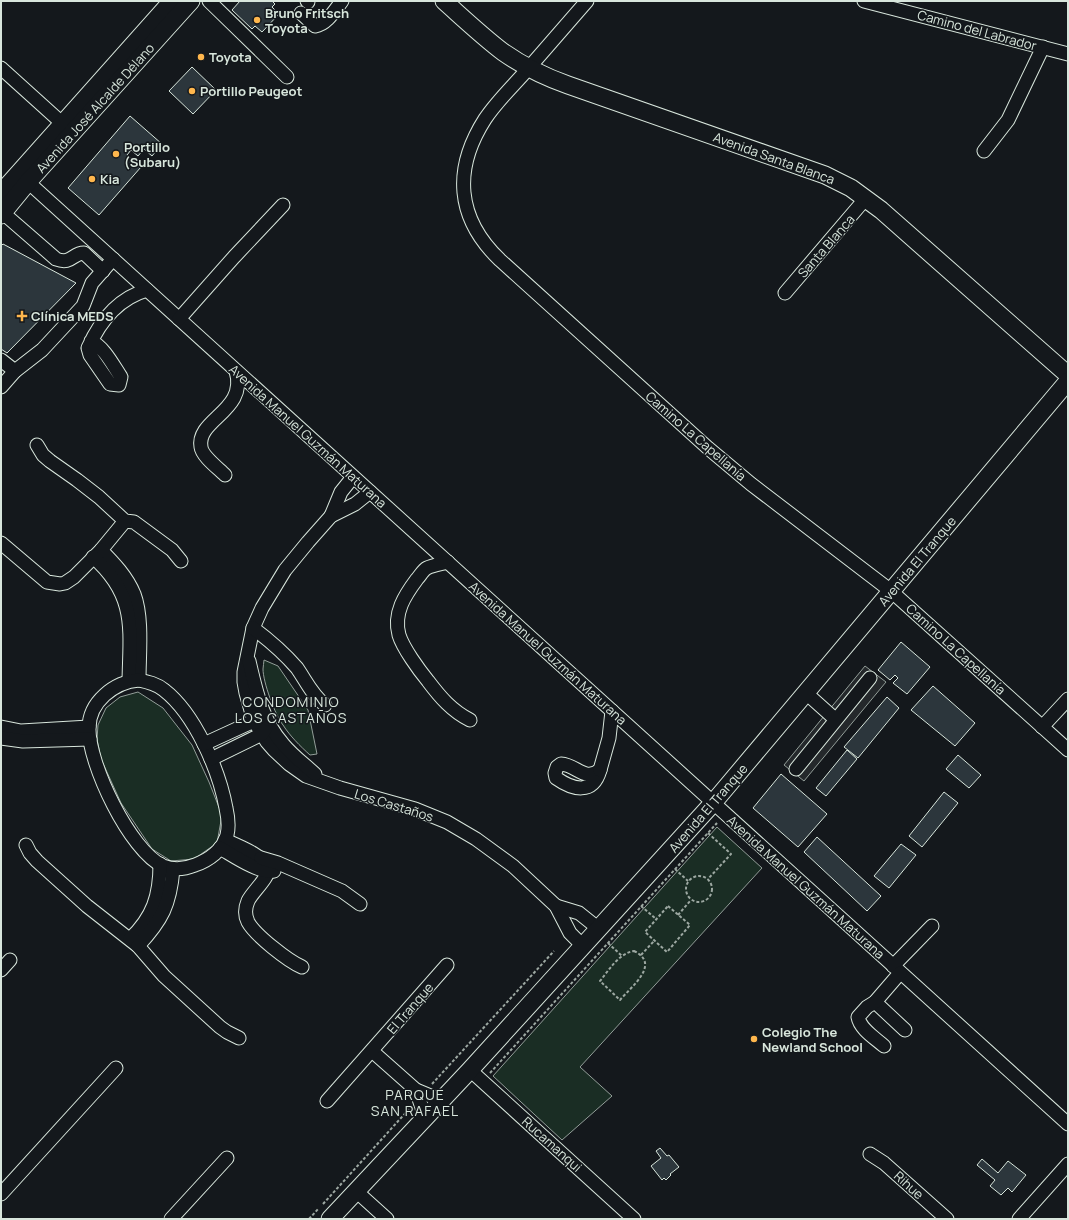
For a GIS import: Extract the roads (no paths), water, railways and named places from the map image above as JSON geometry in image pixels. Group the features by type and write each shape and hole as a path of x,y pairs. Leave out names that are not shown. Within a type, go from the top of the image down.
{"main road":[{"name":"Avenida José Alcalde Délano","path":"1,193 172,1"},
{"name":"Avenida José Alcalde Délano","path":"2,214 28,182 191,1"},
{"name":"Avenida Santa Blanca","path":"444,1 502,52 529,68 568,85 825,175 851,188 866,198 1068,374"},
{"name":"Avenida El Tranque","path":"330,1219 440,1100 470,1070 713,803 1068,381"}],"street":[{"path":"209,1 287,77"},
{"path":"301,14 315,26 320,25 342,1"},
{"path":"529,68 587,1"},
{"name":"Camino del Labrador","path":"864,1 1068,54"},
{"name":"Camino del Labrador","path":"984,151 1008,120 1043,47"},
{"path":"1,68 63,124"},
{"name":"Camino La Capellanía","path":"529,68 500,100 485,120 473,141 467,159 464,180 465,201 471,222 481,240 505,265 708,448 757,488 891,591 1068,750"},
{"name":"Avenida Manuel Guzmán Maturana","path":"28,182 1068,1124"},
{"name":"Santa Blanca","path":"785,293 866,198"},
{"path":"179,319 283,204"},
{"path":"2,214 56,259 62,261 69,260 80,253 84,253 103,271"},
{"path":"1,386 15,371 42,350 83,306 92,283 114,259"},
{"path":"122,301 127,288 128,272"},
{"path":"91,341 104,321 122,301 134,294 147,290"},
{"path":"1,360 15,371"},
{"path":"225,475 208,459 200,448 202,435 233,400 238,384 236,371"},
{"path":"233,400 250,395 264,396"},
{"path":"37,445 46,458 94,493 126,521 131,521 136,524 174,553 181,562"},
{"name":"Los Castaños","path":"254,720 244,682 245,668 253,628 262,608 285,570 331,516 341,492 353,477"},
{"name":"Los Castaños","path":"331,516 355,504 370,492"},
{"path":"1,543 47,582 55,584 66,583 97,553 126,521"},
{"path":"426,568 426,558 429,545"},
{"path":"97,553 122,573 134,596 139,619 134,681"},
{"path":"448,562 426,568 405,595 399,610 399,635 421,672 440,697 458,714 470,720"},
{"path":"253,628 285,655 304,678 313,694 325,705"},
{"name":"Los Castaños","path":"248,655 265,729 324,782 340,788 388,800 415,809 457,827 495,852 556,906 570,933 583,946"},
{"path":"796,769 835,719 870,678"},
{"path":"134,681 147,682 169,694 191,722 204,744 217,773 224,797 228,828 223,844 216,853 203,862 184,868 173,869 160,864 143,850 115,809 98,769 89,733 93,710 102,698 118,686 134,681"},
{"path":"806,693 835,719"},
{"path":"1042,727 1068,699"},
{"path":"600,770 608,738 612,711"},
{"path":"204,744 254,720 265,729 211,759"},
{"path":"608,738 629,726"},
{"path":"1,727 21,731 89,733"},
{"path":"1,738 23,741 89,733"},
{"path":"223,844 256,862 267,865 268,871 265,879 255,889 246,906 246,916 255,930 280,953 293,963 302,967"},
{"path":"26,845 30,853 37,861 87,906 134,943 164,976 215,1023 227,1032 239,1038"},
{"path":"256,862 272,861 342,891 360,904"},
{"path":"255,889 256,862"},
{"path":"134,943 154,905 159,889 160,864"},
{"path":"134,943 156,925 164,911 170,890 173,869"},
{"path":"268,871 289,869"},
{"name":"Los Castaños","path":"556,906 579,913 599,929"},
{"path":"884,1046 862,1026 858,1017 867,1007 875,1002 897,969 932,926"},
{"path":"1,970 10,960"},
{"name":"El Tranque","path":"327,1101 447,965"},
{"path":"875,1002 905,1030"},
{"path":"372,1051 416,1090 440,1100"},
{"path":"1,1194 116,1068"},
{"name":"Rucamanqui","path":"470,1070 634,1219"},
{"path":"416,1090 425,1117"},
{"name":"Rihue","path":"870,1154 884,1163 947,1219"},
{"path":"171,1219 227,1158"},
{"path":"1019,1219 1068,1164"},
{"path":"356,1191 387,1219"}],"place":[{"name":"Bruno Fritsch Toyota","path":"257,20"},
{"name":"Toyota","path":"201,57"},
{"name":"Portillo Peugeot","path":"192,91"},
{"name":"Portillo (Subaru)","path":"116,154"},
{"name":"Kia","path":"92,179"},
{"name":"Clínica MEDS","path":"22,316"},
{"name":"Colegio The Newland School","path":"754,1039"}],"district":[{"name":"CONDOMINIO LOS CASTAÑOS","path":"291,710"},
{"name":"PARQUE SAN RAFAEL","path":"415,1102"}]}
